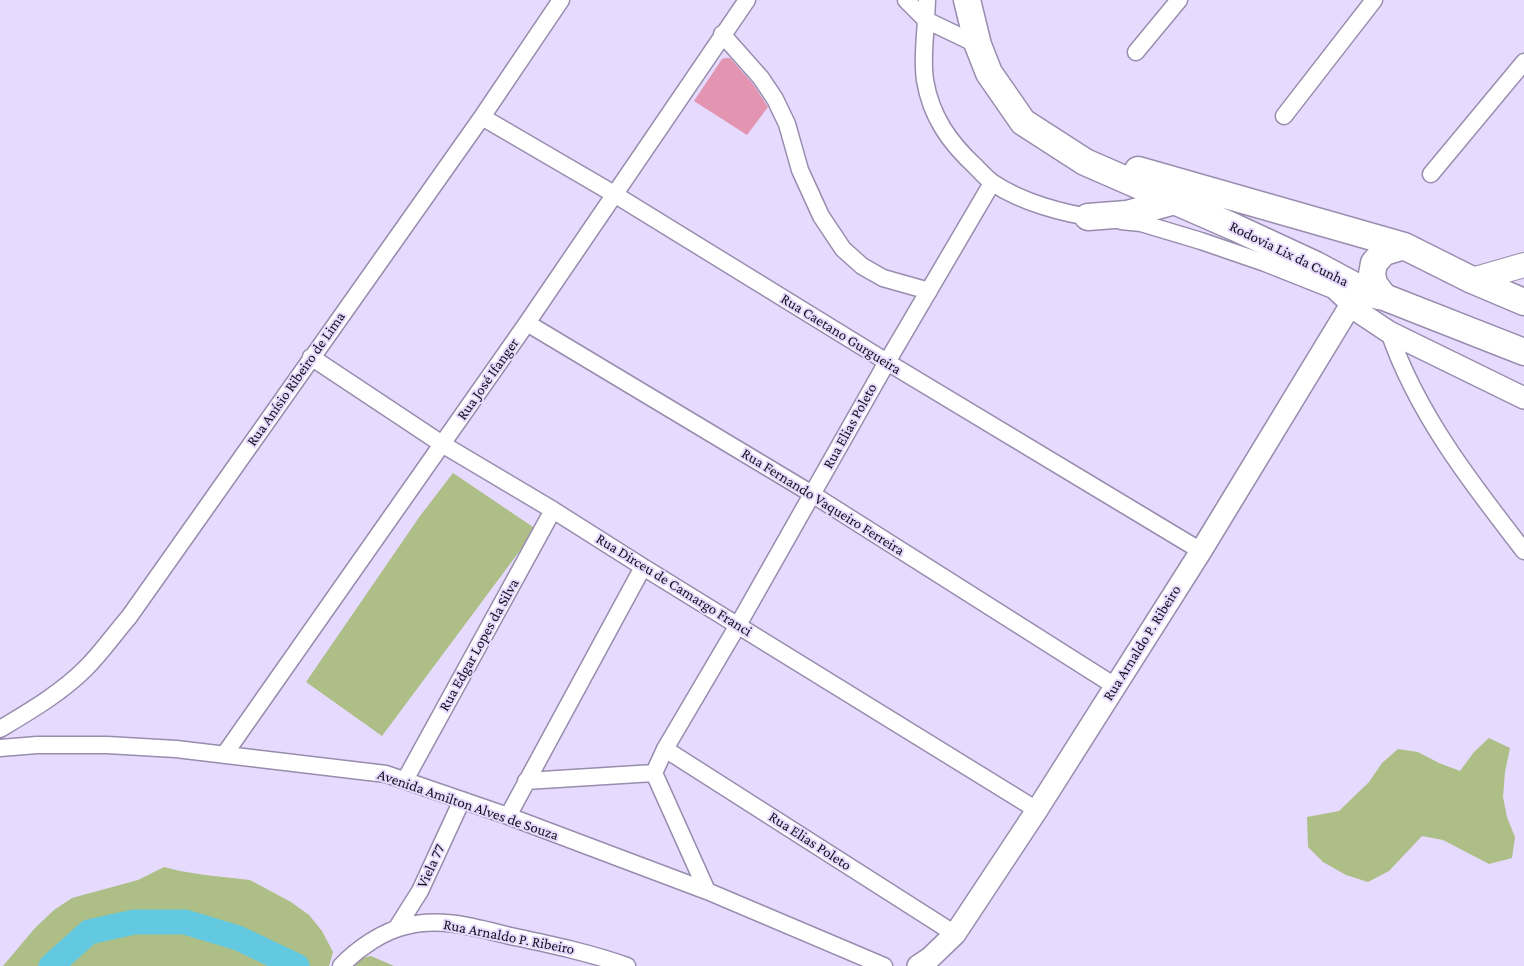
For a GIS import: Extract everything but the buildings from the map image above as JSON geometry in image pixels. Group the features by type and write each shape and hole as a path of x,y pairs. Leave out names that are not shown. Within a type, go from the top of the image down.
{"main road":[{"name":"Rodovia Lix da Cunha","path":"967,0 978,45 989,73 1022,122 1058,146 1085,162 1316,265 1370,294 1384,297 1524,352"},
{"name":"Rodovia Lix da Cunha","path":"1058,146 1087,157 1404,246 1472,280 1524,302"},
{"path":"1088,217 1127,214 1175,201"},
{"path":"1384,297 1374,284 1372,274 1374,263 1384,252 1404,246"},
{"path":"1472,280 1524,264"}],"street":[{"name":"Rua Anísio Ribeiro de Lima","path":"0,729 34,709 63,688 86,668 129,617 482,117 561,0"},
{"name":"Rua José Ifanger","path":"224,755 527,324 722,34 747,0"},
{"path":"906,0 926,20 978,45"},
{"path":"927,0 924,56 926,81 932,106 942,129 960,152 992,183 1043,206 1071,214 1140,222 1201,240 1333,290 1350,306 1389,332 1524,398"},
{"path":"1136,52 1179,0"},
{"path":"1284,116 1374,0"},
{"path":"722,34 761,78 776,99 787,124 800,170 821,216 842,249 862,266 883,278 929,291"},
{"path":"1431,174 1524,62"},
{"name":"Rua Caetano Gurgueira","path":"482,117 614,194 887,362 1201,550"},
{"name":"Rua Elias Poleto","path":"654,773 665,749 992,183"},
{"name":"Rua Arnaldo P. Ribeiro","path":"918,966 930,958 955,934 1038,810 1201,550 1350,306"},
{"name":"Rua Fernando Vaqueiro Ferreira","path":"527,324 812,494 1115,686"},
{"path":"1389,332 1405,372 1428,416 1474,487 1524,551"},
{"name":"Rua Dirceu de Camargo Franci","path":"311,357 442,444 554,510 643,567 1038,810"},
{"name":"Rua Edgar Lopes da Silva","path":"405,780 554,510"},
{"path":"508,816 643,567"},
{"name":"Avenida Amilton Alves de Souza","path":"0,748 107,744 176,749 386,774 508,816 707,891 884,966"},
{"name":"Rua Elias Poleto","path":"665,749 955,934"},
{"path":"526,781 654,773 707,891"},
{"name":"Viela 77","path":"396,929 420,891 462,800"},
{"name":"Rua Arnaldo P. Ribeiro","path":"341,966 350,957 376,939 404,926 425,922 453,923 574,950 627,966"}],"green space":[{"path":"453,473 536,529 382,736 306,682 420,516"},
{"path":"1489,738 1510,748 1505,772 1503,797 1507,817 1515,837 1512,858 1489,864 1443,840 1422,836 1389,871 1368,882 1346,875 1323,862 1308,847 1307,817 1339,811 1369,782 1382,763 1398,749 1418,752 1460,771 1474,752"},
{"path":"164,867 205,875 250,880 291,902 309,915 322,931 333,952 329,966 3,966 35,928 54,910 72,898 138,880"},
{"path":"371,956 394,966 343,966 342,963"}],"waterway":[{"path":"51,966 89,932 134,922 185,922 238,938 297,966"}]}
